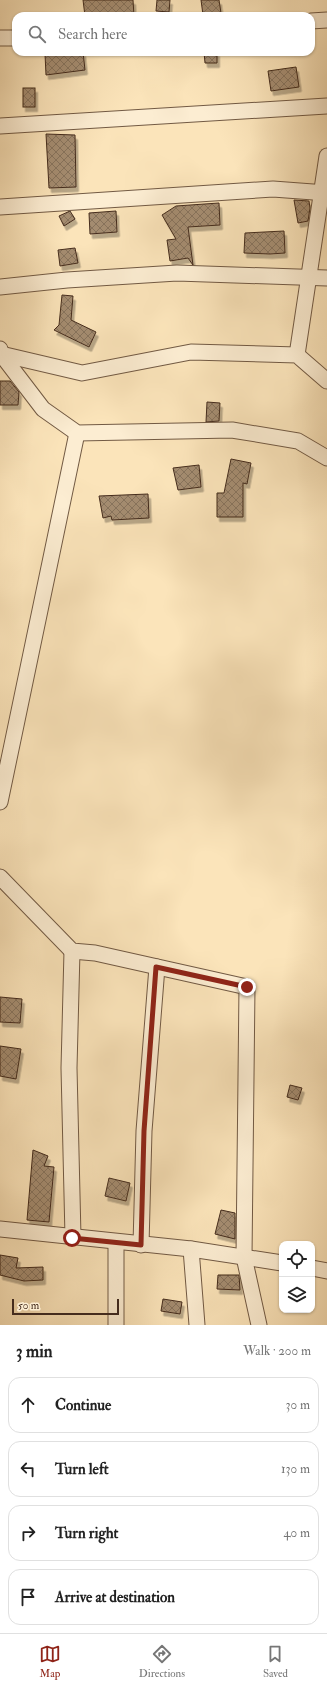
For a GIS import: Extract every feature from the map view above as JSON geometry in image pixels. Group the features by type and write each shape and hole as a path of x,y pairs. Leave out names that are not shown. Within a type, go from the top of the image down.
{"street":[{"path":"315,21 327,20"},
{"path":"0,38 12,38"},
{"path":"0,126 327,106"},
{"path":"297,355 324,194 327,156"},
{"path":"0,207 273,189 324,194"},
{"path":"0,287 67,280 177,273 309,279 327,278"},
{"path":"0,352 82,372 191,352 297,355 327,381"},
{"path":"0,352 43,409 78,433 232,430 298,441 327,458"},
{"path":"0,802 78,433"},
{"path":"0,877 72,951 95,953 247,987 244,1257 259,1325"},
{"path":"72,951 69,1068 72,1238"},
{"path":"141,1245 144,1131 156,967"},
{"path":"0,1229 72,1238 191,1249 279,1263"},
{"path":"116,1242 116,1325"},
{"path":"191,1249 197,1325"},
{"path":"315,1269 327,1271"}],"building":[{"path":"83,0 133,0 134,12 84,12"},
{"path":"157,0 170,0 169,12 156,11"},
{"path":"201,0 219,0 221,12 203,12"},
{"path":"45,56 83,56 85,70 46,75"},
{"path":"204,56 217,56 217,63 205,63"},
{"path":"296,67 299,87 271,91 268,71"},
{"path":"23,88 35,88 35,107 23,107"},
{"path":"46,134 75,135 76,187 49,188"},
{"path":"294,200 309,201 310,208 308,221 298,223"},
{"path":"219,203 220,225 188,227 193,265 188,258 170,261 167,240 176,239 162,215 176,206"},
{"path":"70,211 75,219 64,226 59,216"},
{"path":"116,211 117,232 90,234 89,213"},
{"path":"284,231 285,253 244,253 245,233"},
{"path":"75,248 78,263 60,266 58,250"},
{"path":"62,295 73,296 71,320 96,332 89,347 54,330 59,325"},
{"path":"0,381 10,381 19,392 18,405 0,405"},
{"path":"207,402 220,403 219,421 206,422"},
{"path":"231,459 251,463 247,484 243,483 243,517 217,517 217,493 224,493"},
{"path":"199,465 201,487 178,490 173,468"},
{"path":"148,494 149,518 112,520 111,516 103,518 99,496"},
{"path":"0,997 22,999 20,1023 0,1022"},
{"path":"0,1046 21,1049 16,1079 0,1076"},
{"path":"290,1085 302,1088 298,1100 287,1097"},
{"path":"33,1150 48,1156 44,1166 54,1167 49,1222 27,1220"},
{"path":"109,1178 130,1183 126,1201 105,1196"},
{"path":"221,1210 235,1213 235,1239 215,1234"},
{"path":"0,1255 18,1258 16,1268 43,1267 43,1280 24,1281 0,1275"},
{"path":"218,1275 239,1275 240,1290 217,1289"},
{"path":"163,1299 182,1302 180,1314 161,1311"}],"route":[{"path":"72,1238 141,1245 144,1131 156,967 247,987"}]}
